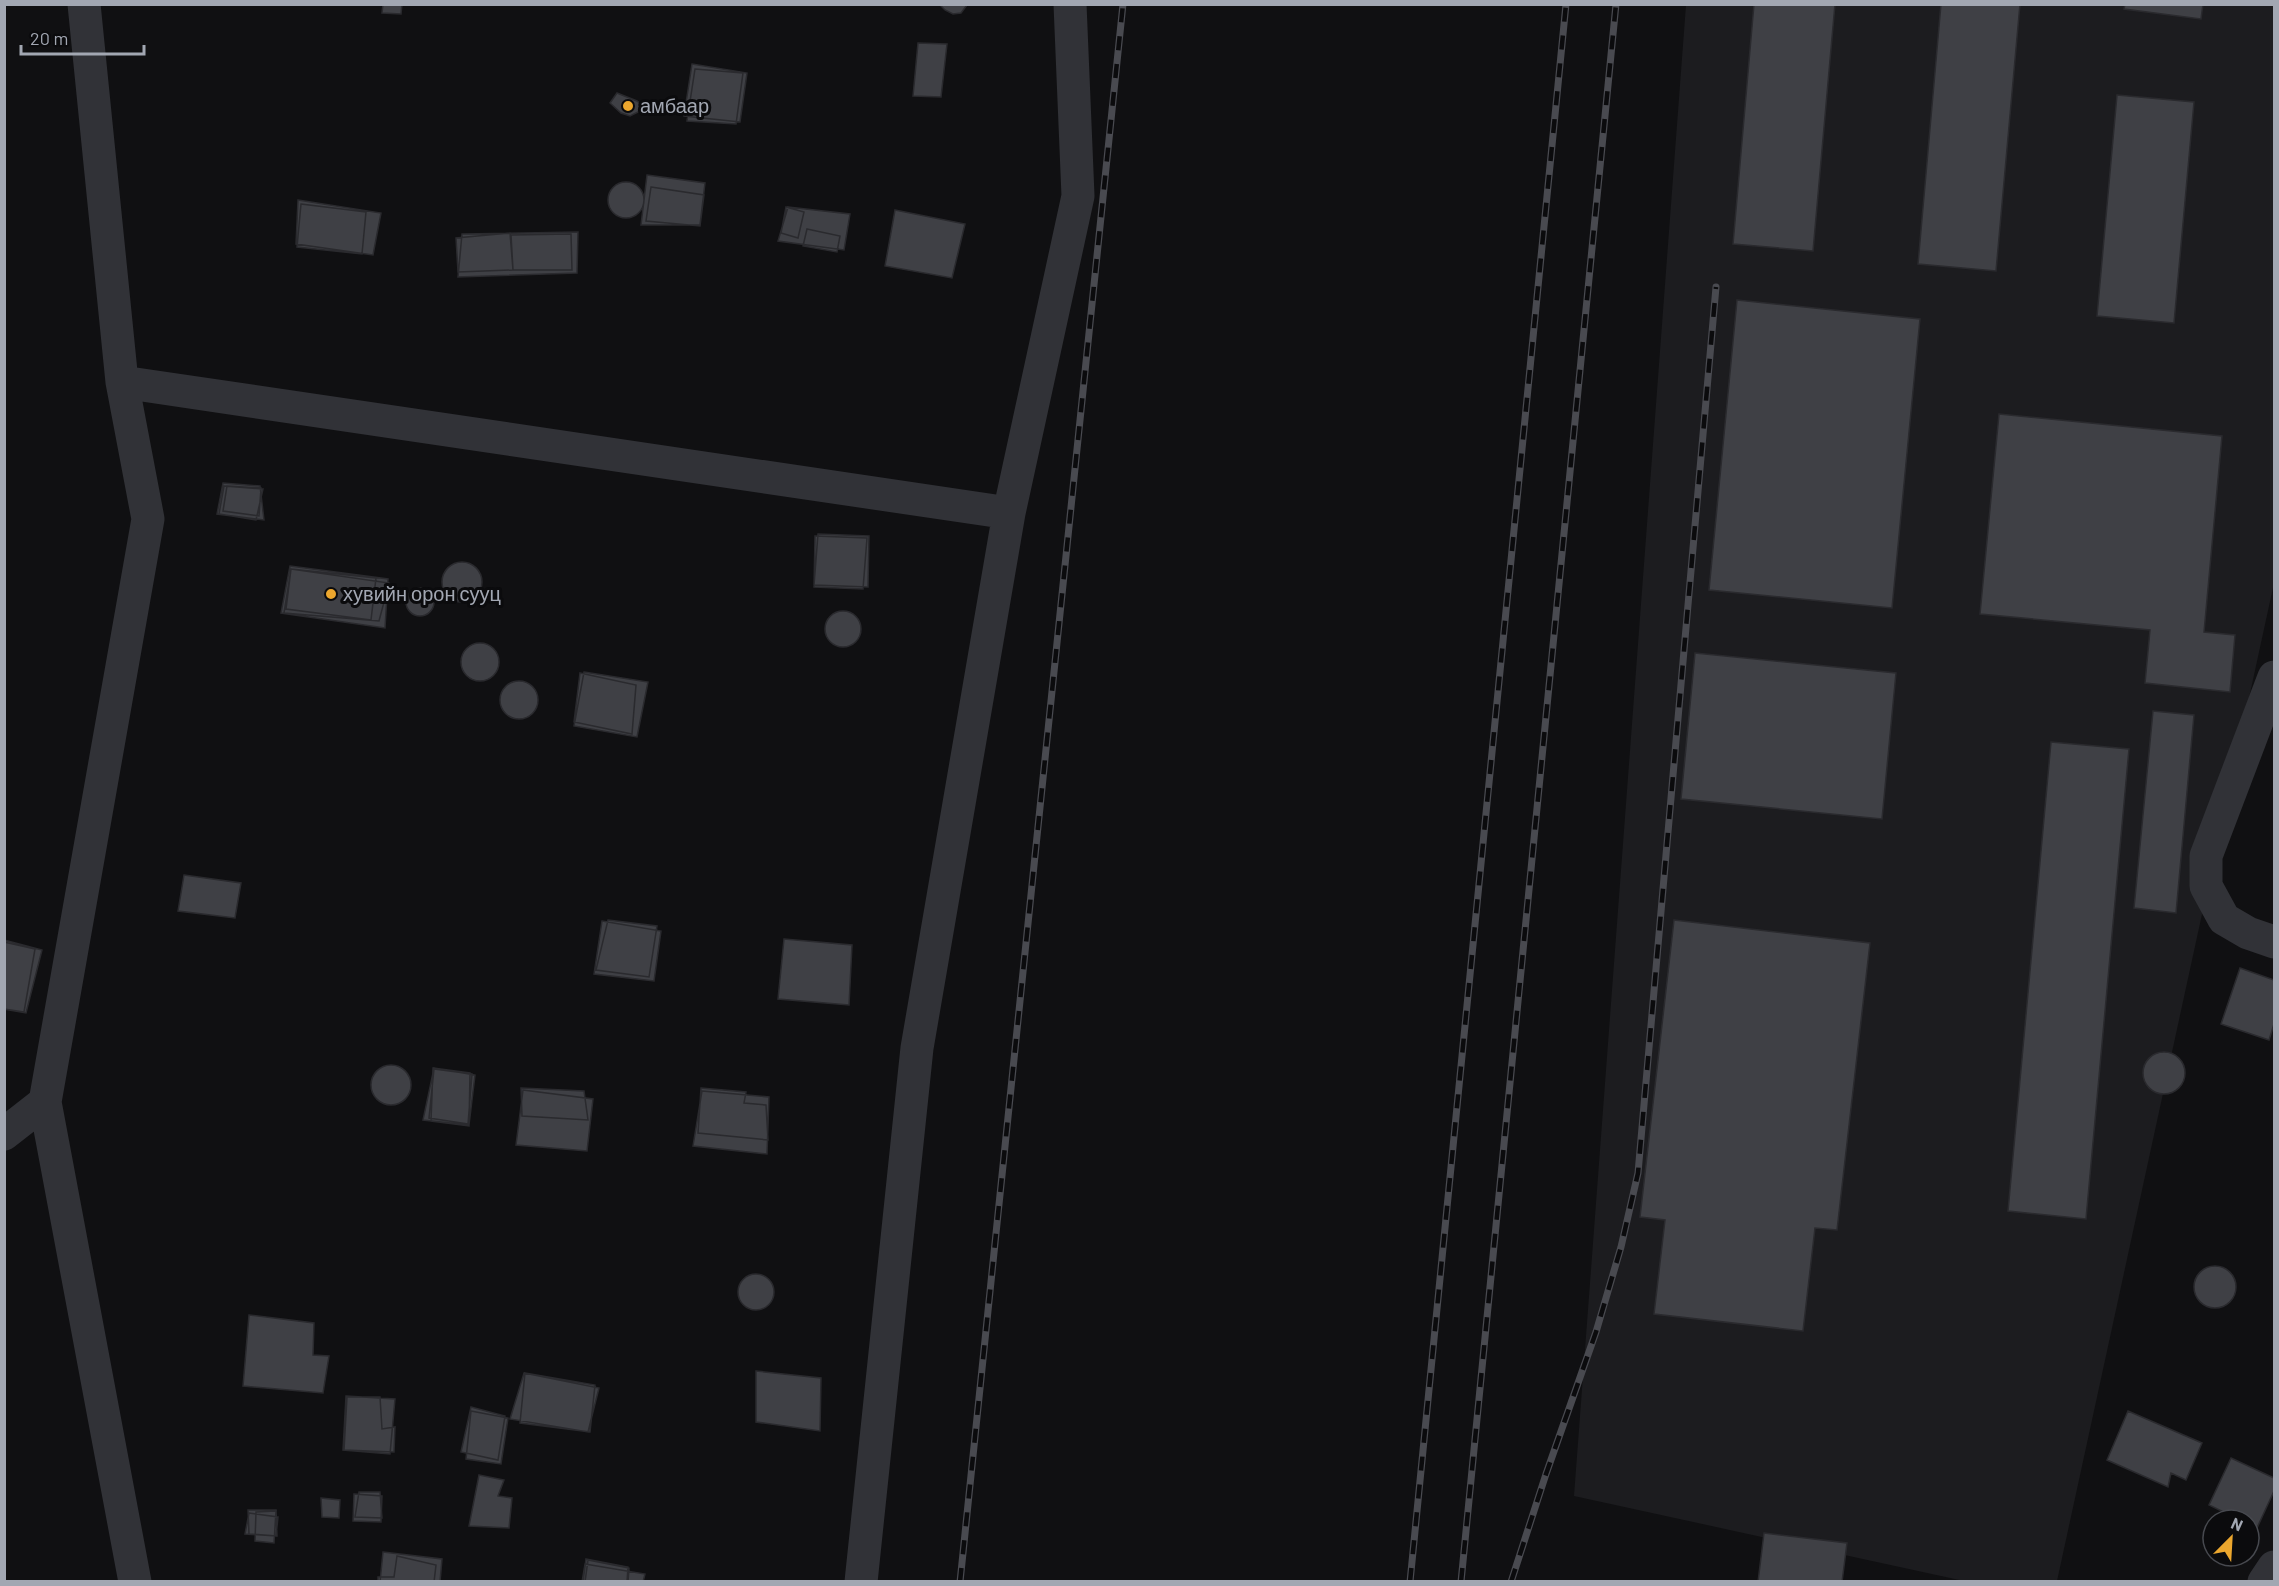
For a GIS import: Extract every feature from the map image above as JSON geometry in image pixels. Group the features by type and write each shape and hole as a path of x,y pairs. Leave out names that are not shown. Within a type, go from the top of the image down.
{"street":[{"path":"84,4 122,382 148,519 45,1102 135,1581"},
{"path":"861,1581 917,1048 1009,513 1078,196 1070,4"},
{"path":"122,382 1009,513"},
{"path":"2274,678 2206,856 2206,886 2224,919 2248,933 2274,942"},
{"path":"4,1134 45,1102"},
{"path":"2264,1581 2274,1567"}],"shaded area":[{"path":"1686,5 2274,5 2274,583 2057,1581 1964,1581 1574,1496"}],"building":[{"path":"383,4 402,4 401,14 382,13"},
{"path":"1754,4 1835,4 1813,251 1733,244"},
{"path":"1941,4 2020,4 1996,271 1918,264"},
{"path":"2125,4 2203,4 2201,19 2124,9"},
{"path":"940,5 967,5 961,13 953,14"},
{"path":"918,43 947,44 941,97 913,96"},
{"path":"692,64 747,73 740,122 684,116"},
{"path":"695,69 743,73 736,124 687,121"},
{"name":"амбаар","path":"617,93 637,101 646,108 630,116 621,113 610,103"},
{"path":"2117,95 2194,102 2174,323 2097,316"},
{"path":"647,175 705,183 700,225 641,225"},
{"path":"626,182 639,187 644,200 639,213 626,218 613,213 608,200 613,187"},
{"path":"651,187 704,195 700,226 646,221"},
{"path":"298,200 381,213 373,255 296,244"},
{"path":"301,204 366,212 362,254 297,247"},
{"path":"786,207 804,212 798,238 781,233"},
{"path":"788,207 850,214 844,250 778,241"},
{"path":"895,210 965,224 952,278 885,266"},
{"path":"807,229 840,236 837,252 803,246"},
{"path":"578,232 577,273 458,277 462,234"},
{"path":"510,233 513,270 458,272 456,238"},
{"path":"571,234 572,270 513,270 511,235"},
{"path":"1737,300 1920,319 1892,608 1709,590"},
{"path":"1999,414 2222,436 2204,632 2235,635 2230,692 2145,683 2150,630 1980,614"},
{"path":"223,483 260,486 264,520 217,514"},
{"path":"224,486 263,489 256,520 219,514"},
{"path":"227,486 261,488 259,516 223,511"},
{"path":"818,534 869,536 868,587 814,585"},
{"path":"815,536 867,538 863,589 814,587"},
{"path":"462,562 476,568 482,582 476,596 462,602 448,596 442,582 448,568"},
{"name":"хувийн орон сууц","path":"290,566 388,579 385,628 281,613"},
{"name":"хувийн орон сууц","path":"291,569 376,578 371,620 286,609"},
{"name":"хувийн орон сууц","path":"291,569 389,583 379,621 284,613"},
{"path":"420,588 430,592 434,602 430,612 420,616 410,612 406,602 410,592"},
{"path":"843,611 856,616 861,629 856,642 843,647 830,642 825,629 830,616"},
{"path":"480,643 493,649 499,662 493,675 480,681 467,675 461,662 467,649"},
{"path":"1695,653 1896,673 1882,819 1681,799"},
{"path":"584,672 648,682 637,737 574,726"},
{"path":"580,673 636,685 632,734 574,722"},
{"path":"519,681 533,686 538,700 533,714 519,719 505,714 500,700 505,686"},
{"path":"2153,711 2194,715 2176,913 2134,908"},
{"path":"2051,742 2129,749 2086,1219 2008,1211"},
{"path":"184,875 241,883 235,918 178,911"},
{"path":"608,920 657,926 649,977 596,970"},
{"path":"1674,920 1870,943 1837,1230 1815,1228 1803,1331 1654,1314 1665,1220 1640,1217"},
{"path":"602,921 661,931 654,981 594,974"},
{"path":"784,939 852,945 849,1005 778,999"},
{"path":"4,940 42,950 26,1013 4,1009"},
{"path":"4,942 35,949 24,1012 4,1009"},
{"path":"2240,968 2274,980 2274,1024 2269,1040 2221,1024"},
{"path":"2164,1052 2179,1058 2185,1073 2179,1088 2164,1094 2149,1088 2143,1073 2149,1058"},
{"path":"391,1065 405,1071 411,1085 405,1099 391,1105 377,1099 371,1085 377,1071"},
{"path":"433,1068 470,1073 469,1126 431,1121"},
{"path":"434,1068 475,1075 469,1125 423,1120"},
{"path":"434,1069 472,1074 468,1124 429,1118"},
{"path":"521,1088 584,1091 588,1120 522,1116"},
{"path":"701,1088 746,1092 744,1103 766,1105 768,1140 698,1133"},
{"path":"523,1090 593,1099 587,1151 516,1145"},
{"path":"702,1091 769,1097 767,1154 693,1146"},
{"path":"2215,1266 2230,1272 2236,1287 2230,1302 2215,1308 2200,1302 2194,1287 2200,1272"},
{"path":"756,1274 769,1279 774,1292 769,1305 756,1310 743,1305 738,1292 743,1279"},
{"path":"249,1315 314,1323 313,1355 329,1356 323,1393 243,1386"},
{"path":"756,1371 821,1378 820,1431 756,1422"},
{"path":"524,1373 599,1388 588,1432 510,1419"},
{"path":"525,1373 595,1385 590,1432 520,1423"},
{"path":"346,1396 395,1399 390,1454 343,1450"},
{"path":"347,1397 380,1397 382,1429 395,1427 394,1452 344,1450"},
{"path":"471,1407 505,1416 498,1460 461,1452"},
{"path":"471,1411 508,1418 501,1464 466,1459"},
{"path":"2128,1411 2202,1443 2186,1480 2171,1473 2168,1487 2107,1460"},
{"path":"2231,1458 2274,1478 2274,1491 2261,1519 2261,1508 2215,1508 2209,1505"},
{"path":"479,1475 504,1480 498,1496 512,1498 509,1528 469,1526"},
{"path":"359,1492 380,1492 382,1518 355,1517"},
{"path":"354,1494 382,1496 381,1522 353,1521"},
{"path":"321,1498 340,1500 339,1518 322,1517"},
{"path":"248,1510 276,1510 277,1536 249,1534"},
{"path":"276,1511 274,1543 255,1541 256,1512"},
{"path":"249,1513 278,1517 276,1536 245,1534"},
{"path":"1764,1533 1847,1543 1842,1582 1758,1582"},
{"path":"383,1552 442,1559 440,1582 380,1582"},
{"path":"397,1556 436,1565 434,1582 378,1582 378,1577 394,1577"},
{"path":"586,1559 628,1567 627,1582 583,1582"},
{"path":"588,1560 629,1568 628,1582 585,1582"},
{"path":"585,1564 645,1574 643,1582 582,1582"}],"railway":[{"path":"960,1582 1123,4"},
{"path":"1410,1582 1566,4"},
{"path":"1461,1582 1616,4"},
{"path":"1511,1582 1596,1332 1621,1247 1638,1173 1716,287"}],"place":[{"name":"амбаар","path":"628,106"},
{"name":"хувийн орон сууц","path":"331,594"}]}
